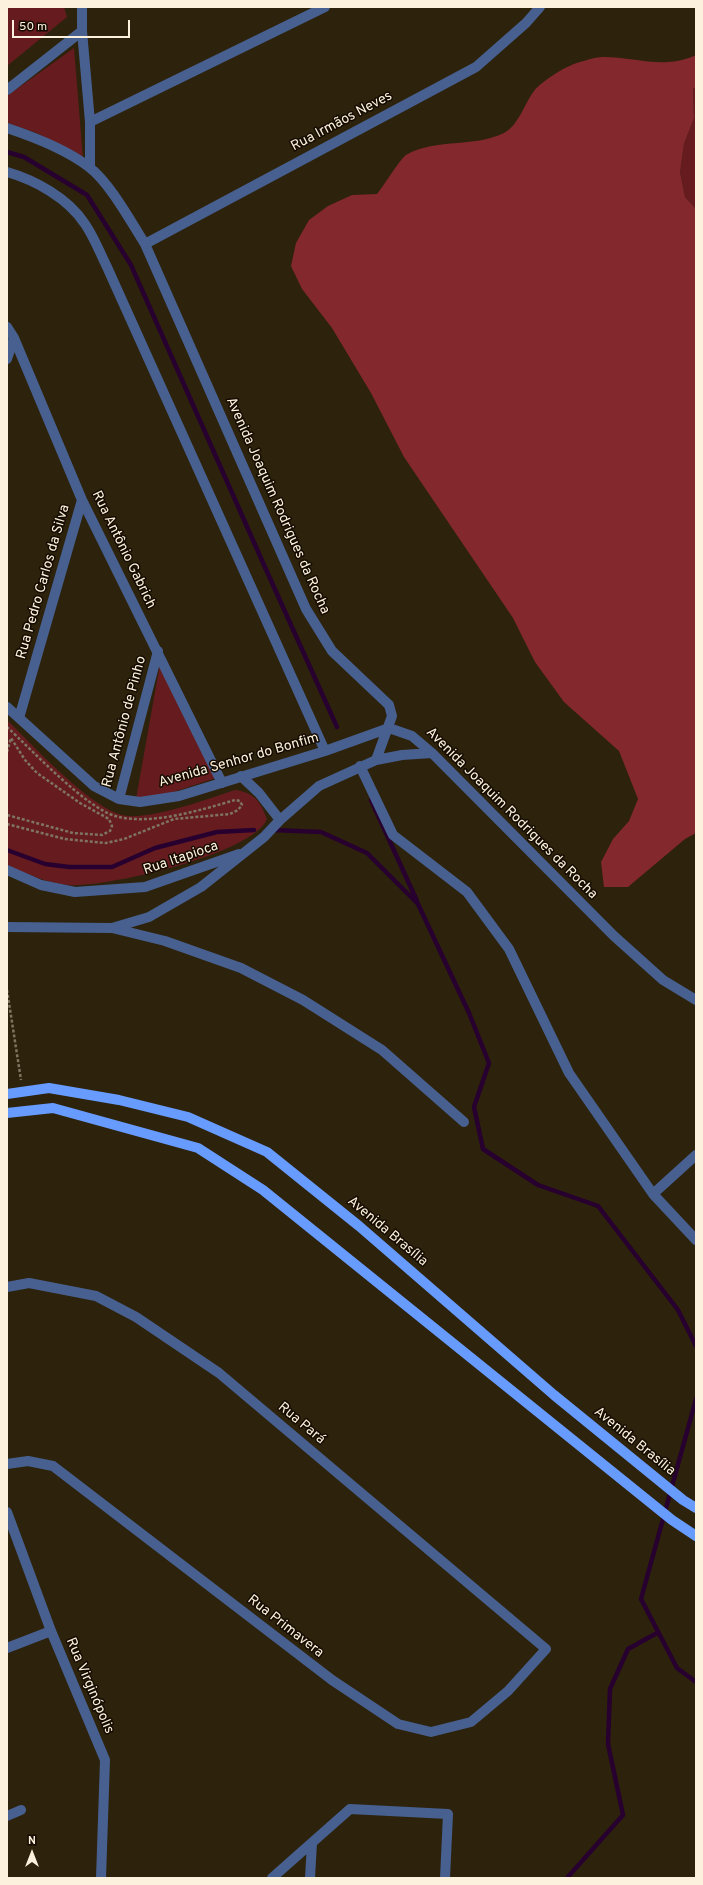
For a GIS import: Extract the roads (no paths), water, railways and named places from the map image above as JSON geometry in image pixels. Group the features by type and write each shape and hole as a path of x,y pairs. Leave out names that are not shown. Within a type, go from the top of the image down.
{"main road":[{"name":"Avenida Brasília","path":"7,1094 49,1088 119,1100 180,1115 267,1152 359,1226 554,1395 684,1500 696,1508"},
{"path":"7,1113 53,1108 198,1148 263,1190 672,1520 696,1536"}],"street":[{"path":"82,7 82,30 90,122 90,168"},
{"path":"90,122 325,7"},
{"name":"Rua Irmãos Neves","path":"145,244 476,66 526,23 540,7"},
{"path":"7,90 82,30"},
{"name":"Avenida Joaquim Rodrigues da Rocha","path":"7,128 37,138 90,168 115,196 145,244 306,609 332,652 389,705 392,716 389,728 412,736 432,753 614,936 662,980 696,1000"},
{"path":"7,172 28,178 63,201 85,223 107,267 325,751"},
{"name":"Rua Antônio Gabrich","path":"7,327 14,338 82,500 222,783"},
{"path":"7,359 14,338"},
{"name":"Rua Pedro Carlos da Silva","path":"19,718 82,500"},
{"name":"Rua Antônio de Pinho","path":"119,799 158,652"},
{"name":"Avenida Senhor do Bonfim","path":"7,707 94,786 119,799 140,802 179,796 325,751 389,728"},
{"path":"376,760 389,728"},
{"path":"112,928 149,917 201,887 264,837 280,820 319,786 376,760 402,755 432,753"},
{"path":"360,766 393,835 467,892 509,950 569,1073 653,1194 696,1240"},
{"path":"241,776 259,793 280,820"},
{"name":"Rua Itapioca","path":"7,870 41,885 75,892 145,887 247,851"},
{"path":"7,927 112,928 165,941 241,968 303,1000 382,1050 464,1122"},
{"path":"653,1194 696,1156"},
{"name":"Rua Pará","path":"7,1287 29,1283 96,1296 136,1317 219,1373 546,1650"},
{"name":"Rua Primavera","path":"7,1464 28,1461 54,1466 332,1680 398,1724 431,1732 471,1722 508,1691 546,1650"},
{"name":"Rua Virginópolis","path":"7,1512 51,1631 105,1760 101,1878"},
{"path":"7,1648 51,1631"},
{"path":"272,1878 350,1809 448,1814 445,1878"},
{"path":"7,1816 21,1810"},
{"path":"310,1878 312,1843"}],"waterway":[{"path":"7,152 24,157 87,195 131,265 337,727"},
{"path":"371,800 417,901"},
{"path":"7,850 45,864 69,867 112,867 155,848 217,832 254,830"},
{"path":"273,830 321,832 367,853 418,904 469,1013 489,1063 474,1107 483,1149 538,1185 598,1206 678,1310 696,1346"},
{"path":"696,1399 641,1599 677,1668 696,1682"},
{"path":"567,1878 623,1815 608,1744 610,1689 628,1649 657,1633"}]}
